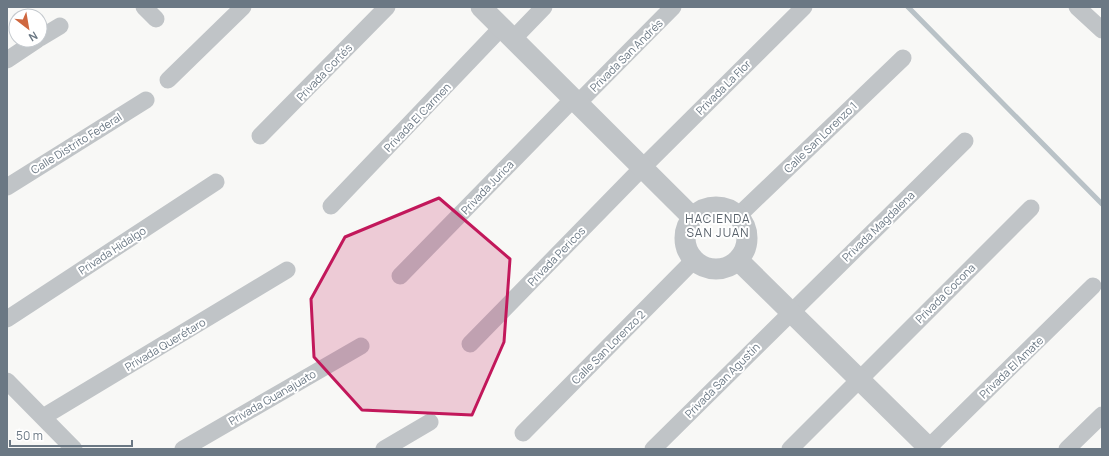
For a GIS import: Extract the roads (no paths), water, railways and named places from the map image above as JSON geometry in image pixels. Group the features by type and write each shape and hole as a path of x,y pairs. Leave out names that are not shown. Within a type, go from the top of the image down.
{"street":[{"path":"144,7 156,19"},
{"path":"168,80 242,7"},
{"name":"Privada Cortés","path":"260,136 387,7"},
{"path":"481,7 692,217"},
{"name":"Privada El Carmen","path":"331,206 508,33 544,7"},
{"name":"Privada San Andrés","path":"576,101 673,7"},
{"name":"Privada La Flor","path":"642,168 804,7"},
{"path":"1078,7 1102,30"},
{"path":"48,33 60,26"},
{"path":"7,60 25,48"},
{"name":"Calle San Lorenzo 1","path":"738,216 903,58"},
{"name":"Calle Distrito Federal","path":"7,187 146,100"},
{"name":"Privada Jurica","path":"400,276 576,101"},
{"name":"Privada Magdalena","path":"791,312 965,141"},
{"name":"Privada Pericos","path":"470,344 642,168"},
{"name":"Privada Hidalgo","path":"7,319 216,182"},
{"path":"720,207 729,210 738,216 744,223 747,233 744,252 738,260 730,266 721,269 711,269 702,266 694,260 688,253 685,244 687,225 692,217 700,211 720,207"},
{"name":"Privada Cocona","path":"790,449 1031,208"},
{"name":"Calle San Lorenzo 2","path":"523,433 694,260"},
{"path":"738,260 929,448"},
{"name":"Privada Querétaro","path":"42,417 287,270"},
{"name":"Privada El Amate","path":"929,448 1093,286"},
{"name":"Privada San Agustín","path":"652,449 791,312"},
{"name":"Privada Guanajuato","path":"183,449 361,346"},
{"path":"7,381 74,449"},
{"path":"1067,449 1102,415"},
{"path":"384,449 430,422"}],"waterway":[{"path":"908,7 1102,204"}],"district":[{"name":"HACIENDA SAN JUAN","path":"718,225"}]}
